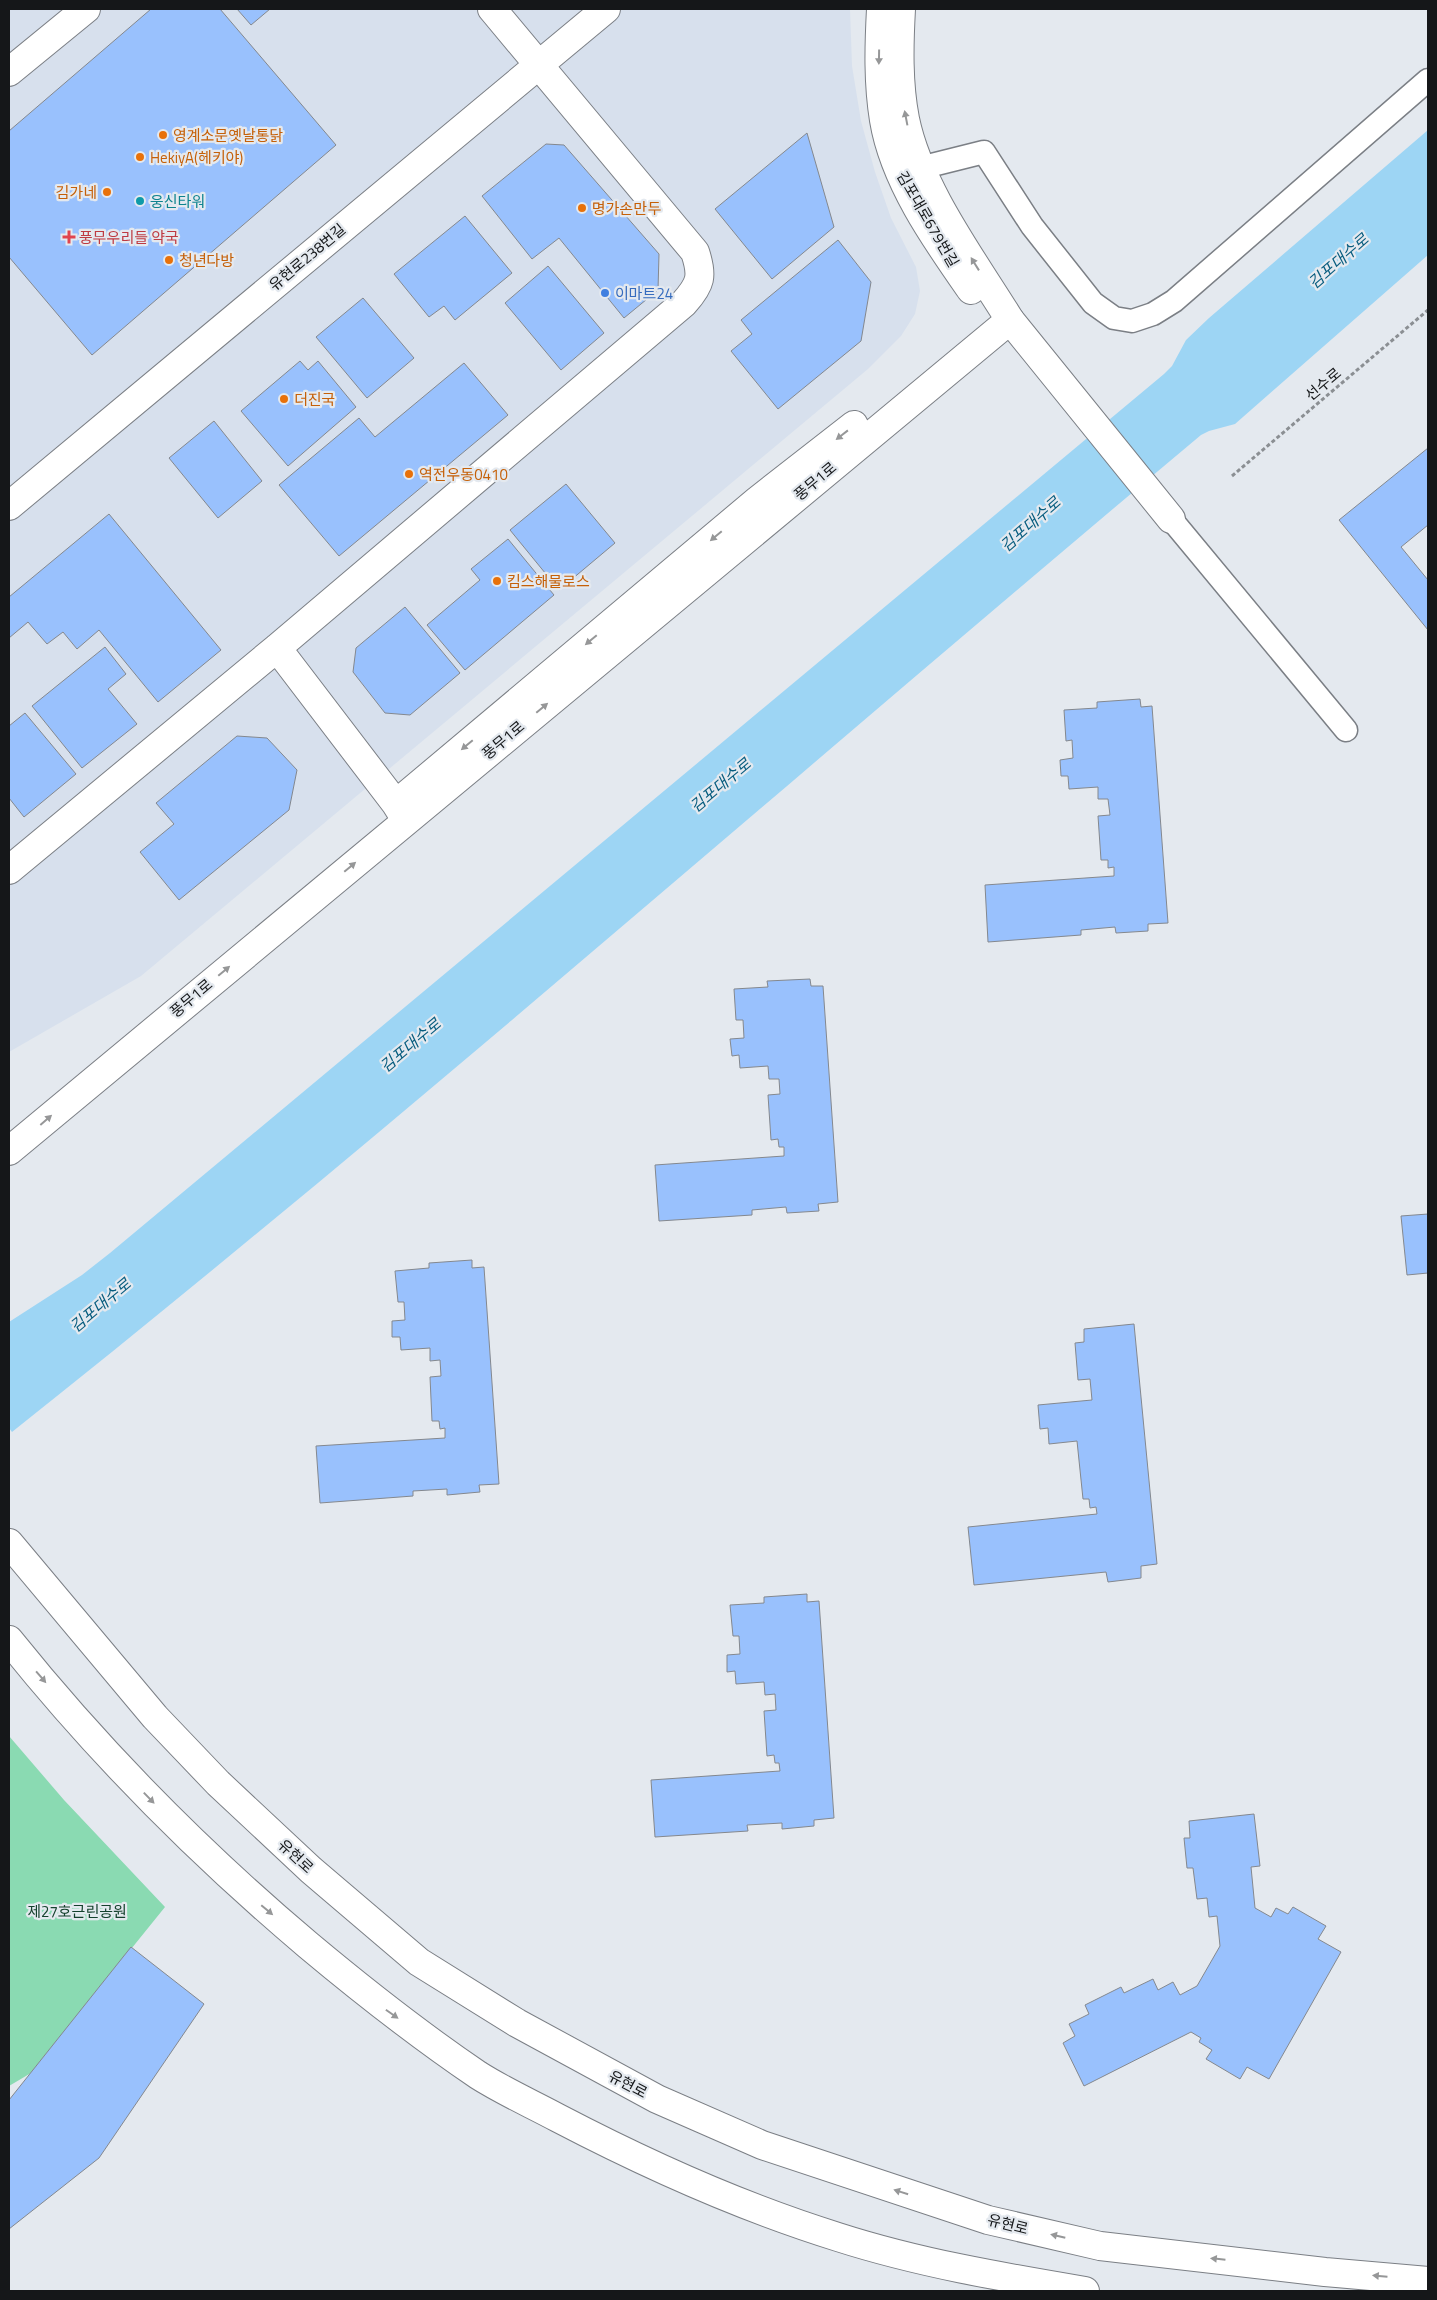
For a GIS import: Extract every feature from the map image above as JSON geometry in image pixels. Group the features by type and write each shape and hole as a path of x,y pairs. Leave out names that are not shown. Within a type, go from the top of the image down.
{"street":[{"path":"9,72 86,9"},
{"path":"9,870 277,648 684,303 697,288 700,270 694,252 540,64 492,9"},
{"name":"유현로238번길","path":"9,506 606,9"},
{"name":"김포대로679번길","path":"881,9 879,63 884,121 900,175 940,245 1004,325"},
{"name":"김포대로679번길","path":"901,9 899,60 905,119 920,168 1004,325"},
{"path":"1004,325 1056,377 1171,519"},
{"name":"풍무1로","path":"9,1151 758,500 930,366 1004,325"},
{"path":"277,648 401,812"},
{"name":"풍무1로","path":"9,1126 401,812"},
{"name":"유현로","path":"9,1544 155,1717 218,1783 311,1870 419,1962 516,2023 625,2083 762,2145 988,2220 1100,2246 1325,2272 1428,2281"},
{"path":"9,1640 119,1767 178,1828 260,1904 376,2002 481,2076 615,2148 696,2185 761,2211 840,2238 954,2269 1085,2291"}],"lane":[{"path":"920,168 984,152 1032,226 1093,303 1114,318 1132,321 1153,314 1174,301 1428,80"},
{"path":"1171,519 1346,730"}],"path":[{"name":"선수로","path":"1232,476 1428,310"}],"shaded area":[{"path":"9,9 850,9 852,66 861,121 875,172 891,218 916,267 920,291 915,314 901,336 868,369 141,976 9,1052"}],"green space":[{"name":"제27호근린공원","path":"9,1736 64,1800 165,1907 31,2073 9,2086"}],"water":[{"name":"김포대수로","path":"1428,130 1428,255 1235,424 1201,435 462,1063 12,1432 9,1428 9,1322 82,1275 110,1253 1164,374 1172,366 1186,340 1209,318"}],"building":[{"name":"웅신타워","path":"151,9 220,9 336,145 92,355 9,257 9,131"},
{"path":"237,9 270,9 251,25"},
{"path":"807,133 834,227 772,279 715,209"},
{"path":"546,144 564,145 659,254 658,290 624,318 559,238 532,259 482,196"},
{"path":"465,216 512,273 455,320 444,306 429,317 394,274"},
{"path":"838,240 871,282 861,341 778,409 731,351 752,334 741,320"},
{"path":"548,266 604,333 561,370 505,303"},
{"path":"363,298 414,358 367,398 316,337"},
{"path":"300,361 308,370 318,361 356,407 288,466 241,411"},
{"path":"464,363 508,415 339,556 279,485 359,418 375,437"},
{"path":"214,421 262,481 218,518 169,458"},
{"path":"1428,448 1428,525 1401,547 1428,580 1428,630 1339,520"},
{"path":"566,484 615,543 559,590 510,530"},
{"path":"109,514 221,650 158,702 99,630 77,649 63,632 47,644 28,622 9,638 9,597"},
{"path":"508,539 554,595 465,670 427,625 480,580 471,569"},
{"path":"405,607 460,673 410,715 385,713 353,672 356,648"},
{"path":"105,647 126,674 108,689 137,724 82,768 32,706"},
{"path":"1140,699 1141,707 1152,706 1168,923 1148,924 1148,931 1116,933 1115,927 1081,930 1081,935 988,942 985,885 1114,876 1114,867 1108,868 1108,860 1101,860 1098,816 1110,815 1108,799 1098,799 1098,787 1069,789 1068,776 1061,776 1060,760 1073,758 1072,740 1066,741 1064,710 1097,708 1097,702"},
{"path":"25,713 76,774 24,817 9,798 9,726"},
{"path":"237,736 267,738 297,770 289,810 179,900 140,852 174,824 156,803"},
{"path":"810,979 811,986 823,986 838,1202 818,1204 819,1211 787,1213 786,1207 752,1210 752,1215 659,1221 655,1165 784,1156 784,1147 779,1147 778,1139 771,1140 768,1095 780,1094 779,1079 769,1079 768,1066 740,1068 739,1055 732,1056 730,1039 744,1038 743,1020 736,1020 734,989 768,987 767,981"},
{"path":"1428,1214 1428,1273 1407,1275 1401,1216"},
{"path":"472,1260 472,1268 484,1267 499,1484 479,1485 480,1492 447,1495 447,1489 413,1491 413,1496 320,1503 316,1446 445,1438 445,1428 440,1429 439,1421 432,1421 430,1377 441,1376 440,1360 430,1361 430,1348 401,1350 400,1337 392,1337 392,1321 405,1320 404,1302 398,1302 395,1271 429,1268 429,1263"},
{"path":"1134,1324 1157,1564 1141,1566 1141,1578 1108,1582 1106,1572 974,1585 968,1527 1097,1514 1096,1507 1090,1508 1089,1499 1083,1499 1077,1441 1049,1444 1048,1428 1040,1429 1038,1405 1092,1400 1090,1379 1078,1380 1075,1343 1084,1342 1084,1329"},
{"path":"807,1594 807,1602 819,1601 834,1818 814,1820 814,1826 782,1829 782,1823 747,1825 748,1831 655,1837 651,1780 780,1771 779,1763 775,1763 774,1755 767,1756 764,1711 776,1710 775,1694 765,1695 764,1682 736,1684 735,1671 727,1672 727,1655 740,1654 739,1636 733,1636 730,1605 764,1603 764,1597"},
{"path":"1254,1814 1260,1866 1251,1867 1255,1908 1271,1917 1276,1908 1288,1914 1293,1907 1326,1926 1318,1939 1341,1952 1269,2079 1247,2067 1240,2079 1206,2059 1212,2050 1199,2042 1201,2038 1191,2032 1084,2086 1063,2043 1075,2036 1069,2024 1089,2014 1085,2005 1121,1987 1124,1993 1153,1979 1158,1990 1173,1982 1180,1995 1197,1986 1220,1946 1217,1916 1209,1917 1207,1898 1197,1899 1193,1868 1187,1868 1184,1838 1190,1838 1189,1821"},
{"path":"131,1947 204,2004 99,2158 9,2229 9,2100"}],"place":[{"name":"영계소문옛날통닭","path":"163,135"},
{"name":"HekiyA(헤키야)","path":"140,157"},
{"name":"김가네","path":"107,192"},
{"name":"웅신타워","path":"140,201"},
{"name":"명가손만두","path":"582,208"},
{"name":"풍무우리들 약국","path":"69,237"},
{"name":"청년다방","path":"169,260"},
{"name":"이마트24","path":"605,293"},
{"name":"더진국","path":"284,399"},
{"name":"역전우동0410","path":"409,474"},
{"name":"킴스해물로스","path":"497,581"}]}
